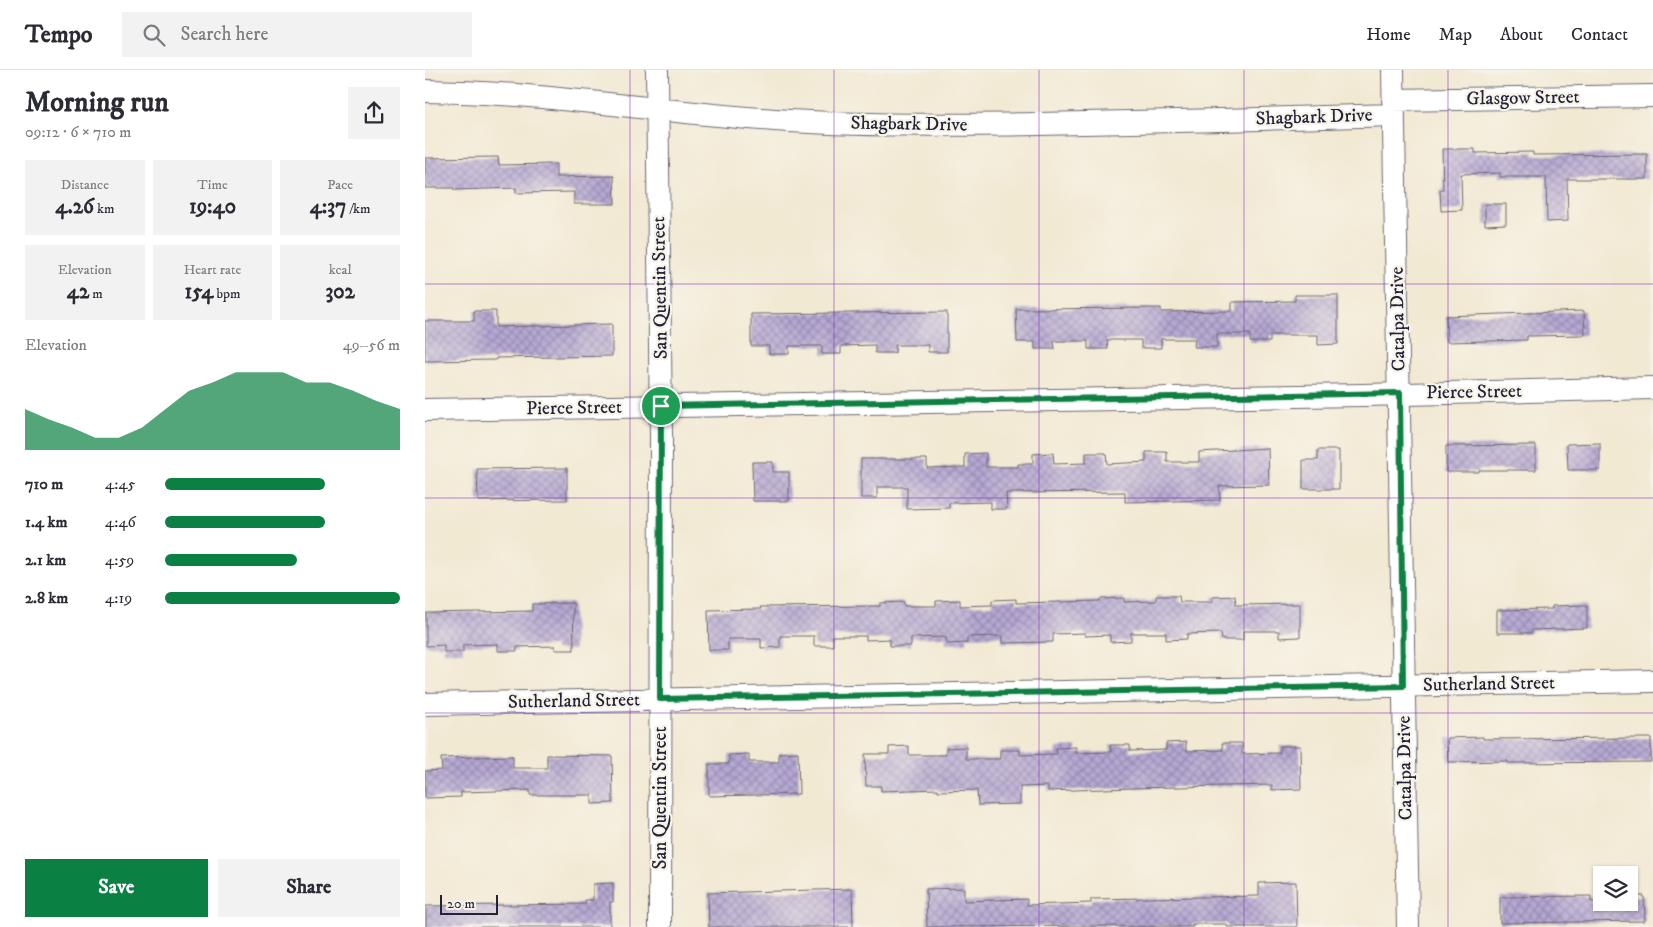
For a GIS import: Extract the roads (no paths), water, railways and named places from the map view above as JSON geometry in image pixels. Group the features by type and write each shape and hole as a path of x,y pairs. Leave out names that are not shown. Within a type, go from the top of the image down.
{"street":[{"name":"San Quentin Street","path":"657,70 661,406 660,927"},
{"name":"Catalpa Drive","path":"1393,70 1408,927"},
{"name":"Shagbark Drive","path":"425,91 506,94 783,120 864,124 1085,123 1394,107"},
{"name":"Glasgow Street","path":"1394,107 1653,96"},
{"name":"Pierce Street","path":"425,410 1653,388"},
{"name":"Sutherland Street","path":"425,704 1653,681"}]}
